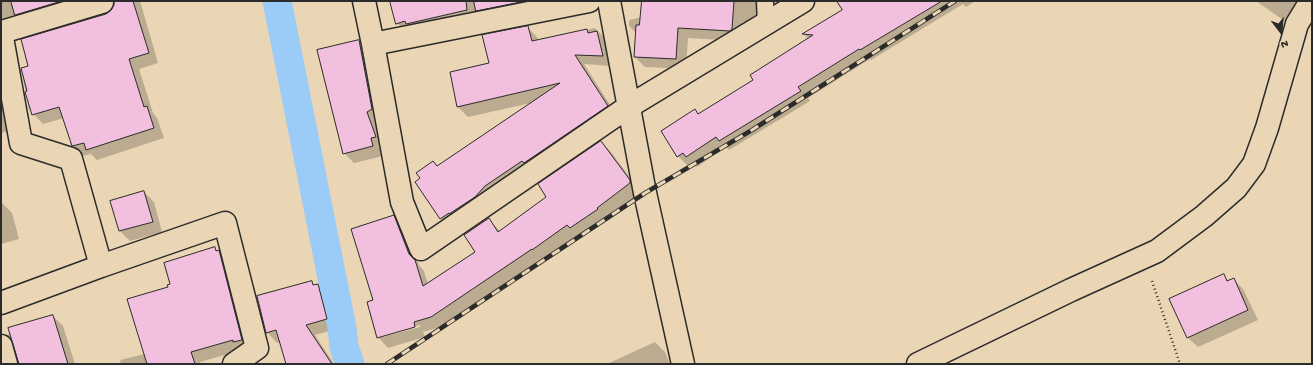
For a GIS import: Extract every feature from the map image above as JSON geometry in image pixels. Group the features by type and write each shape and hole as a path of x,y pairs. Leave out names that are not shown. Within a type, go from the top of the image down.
{"street":[{"path":"101,266 71,159 20,143 1,32 103,1"},
{"path":"364,1 402,202 421,249 628,107 803,1"},
{"path":"373,44 589,1"},
{"path":"609,1 644,193 683,364"},
{"path":"918,364 1071,290 1158,251 1204,216 1236,188 1254,164 1267,128 1297,24 1311,1"},
{"path":"1,303 101,266 225,223 257,348 234,364"},
{"path":"1,346 6,364"}],"lane":[{"path":"765,1 766,24"}],"path":[{"path":"1144,257 1180,364"}],"building":[{"path":"11,1 62,1 15,15"},
{"path":"114,1 133,1 149,53 129,59 144,107 147,106 154,128 86,150 84,143 72,146 59,107 32,115 25,92 27,91 21,68 28,66 21,39 106,14 111,10 114,5"},
{"path":"390,1 466,1 467,10 406,24 405,21 396,24"},
{"path":"474,1 520,1 521,2 476,11"},
{"path":"642,1 734,1 732,29 730,31 678,28 676,59 634,57 636,25 639,25"},
{"path":"837,1 942,1 860,50 859,49 798,87 801,91 719,141 716,137 686,157 683,153 677,157 661,131 695,109 698,114 753,80 750,75 813,35 802,34 842,10"},
{"path":"528,26 532,41 587,29 588,33 597,31 603,56 575,55 608,106 524,163 522,161 485,186 475,197 440,219 415,182 420,178 416,173 433,161 437,166 560,83 457,107 450,72 489,63 482,35"},
{"path":"359,40 372,109 367,112 376,137 371,138 373,146 343,154 317,50"},
{"path":"601,141 630,180 630,183 597,208 598,209 570,228 567,225 431,317 414,322 415,327 377,338 367,302 373,300 351,229 394,215 409,254 415,260 423,286 475,252 464,235 489,218 498,232 546,197 538,184"},
{"path":"144,191 153,222 119,231 110,201"},
{"path":"215,247 216,251 219,250 242,340 233,342 233,340 191,352 195,364 147,364 127,299 168,287 167,285 170,284 164,263"},
{"path":"1224,274 1227,281 1234,278 1248,310 1187,338 1169,299"},
{"path":"312,281 313,285 318,284 327,319 306,325 332,364 286,364 276,330 266,333 257,296"},
{"path":"53,315 68,364 19,364 8,328"}],"waterway":[{"path":"277,1 342,328 344,347 350,364"}],"railway":[{"path":"387,364 645,193 752,130 955,1"}]}
